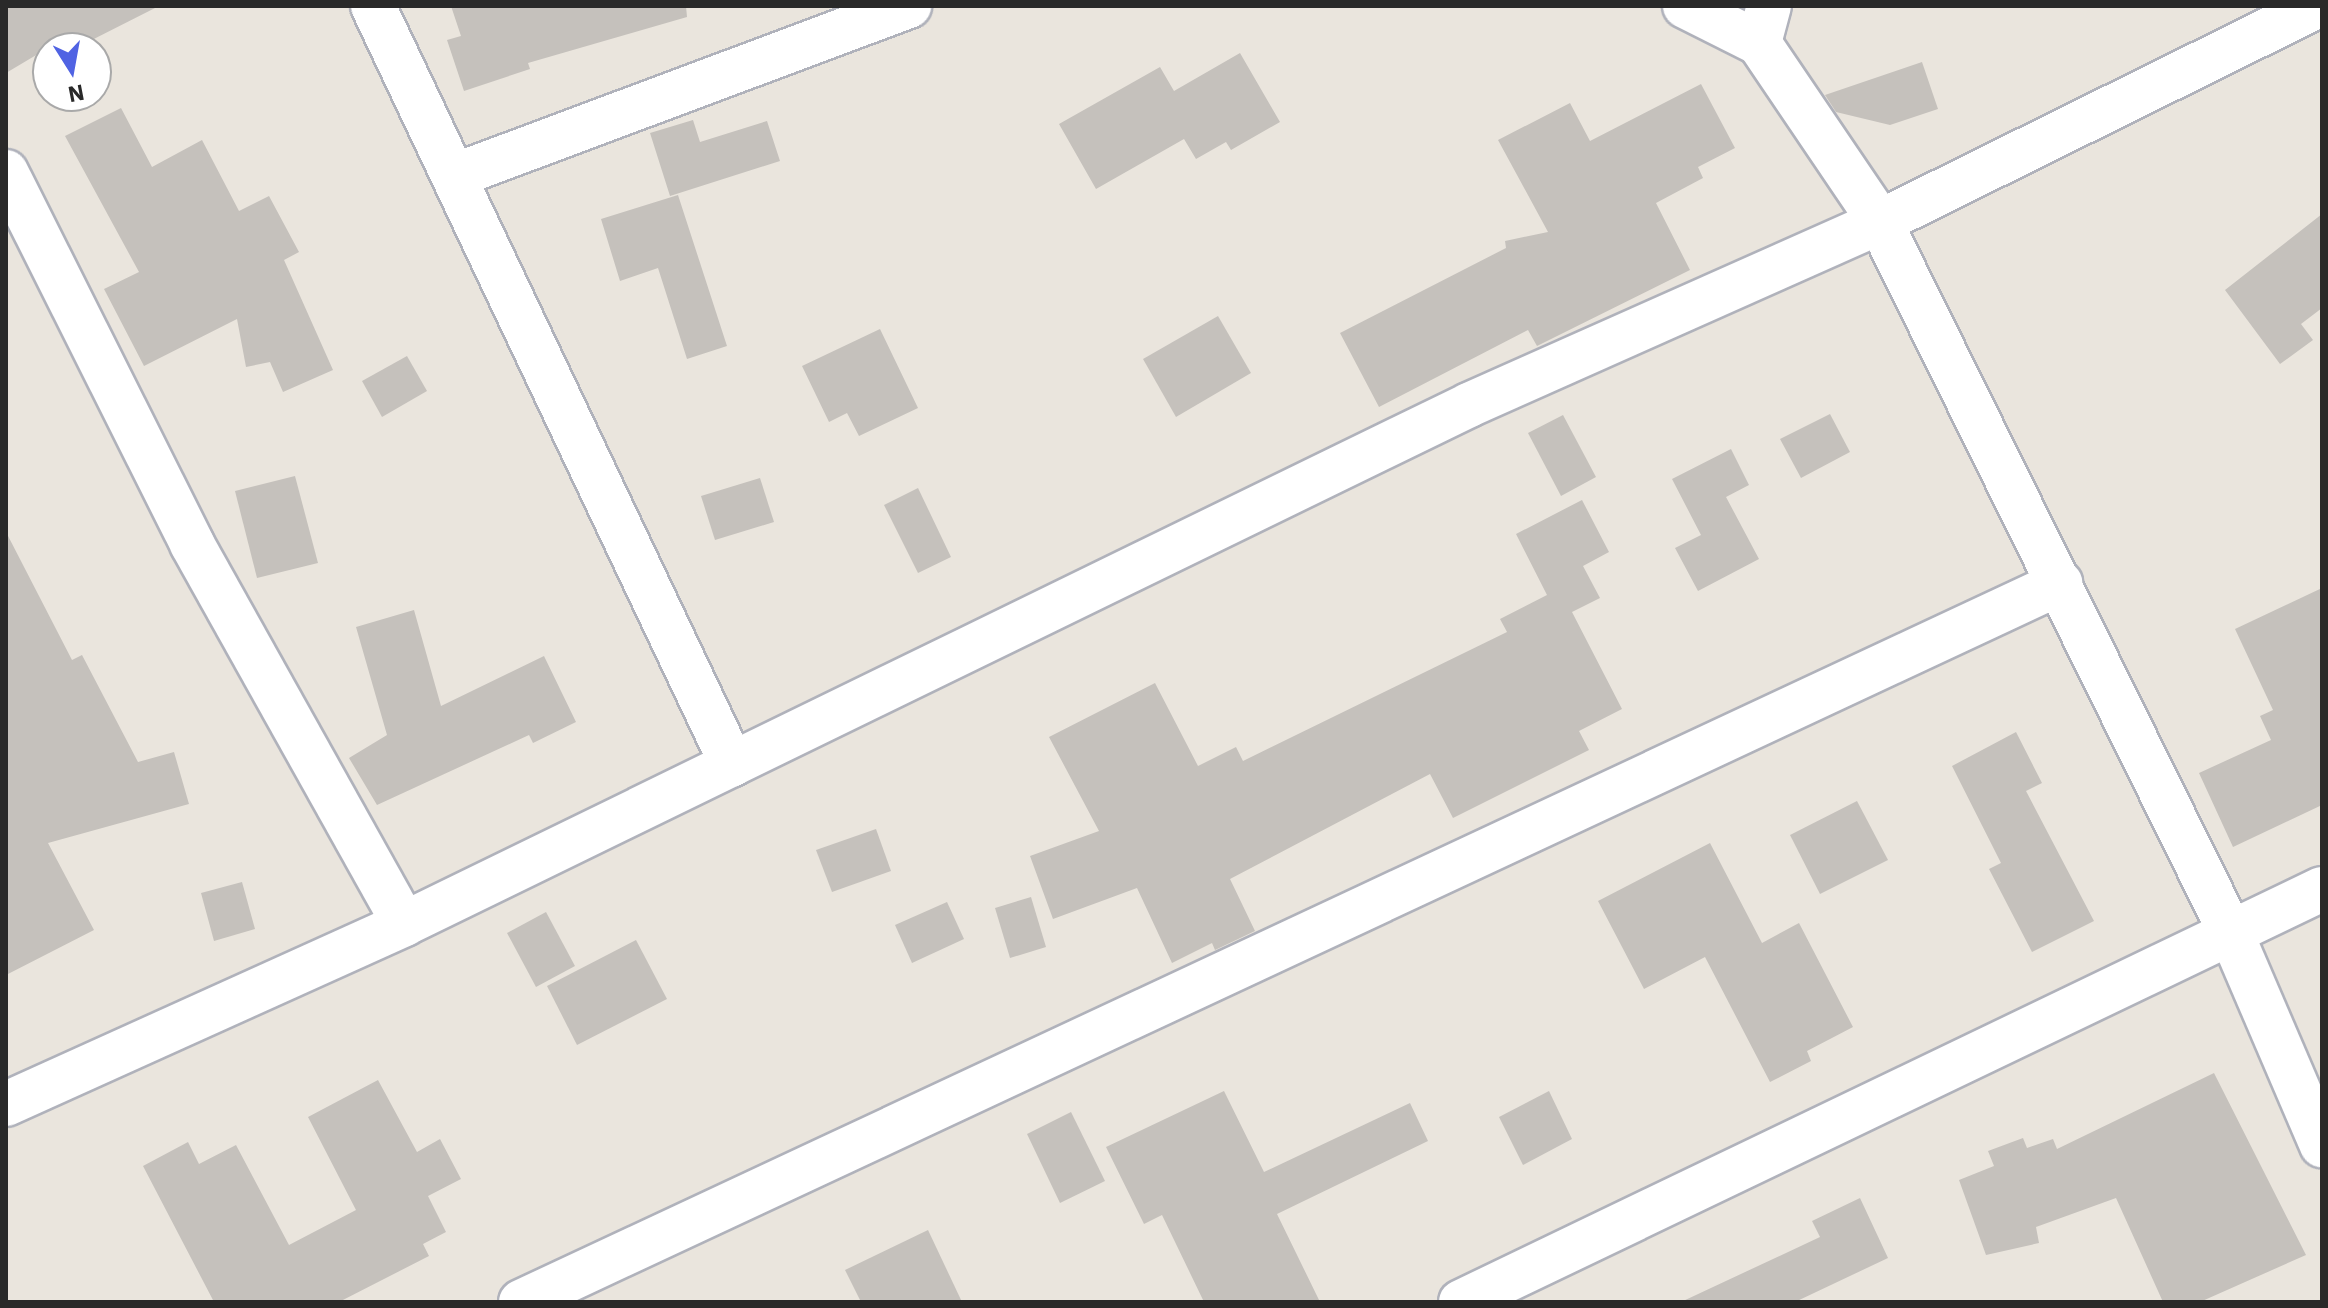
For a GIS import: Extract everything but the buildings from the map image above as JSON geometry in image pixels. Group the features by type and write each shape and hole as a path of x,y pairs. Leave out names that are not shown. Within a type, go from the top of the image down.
{"street":[{"path":"373,6 732,764"},
{"path":"454,176 909,6"},
{"path":"1685,6 1764,25 1880,222 2231,933 2322,1145"},
{"path":"6,1104 404,924 1469,405 1880,222 2318,6"},
{"path":"6,172 192,544 404,924"},
{"path":"521,1302 2060,583"},
{"path":"1461,1302 2322,889"}]}
